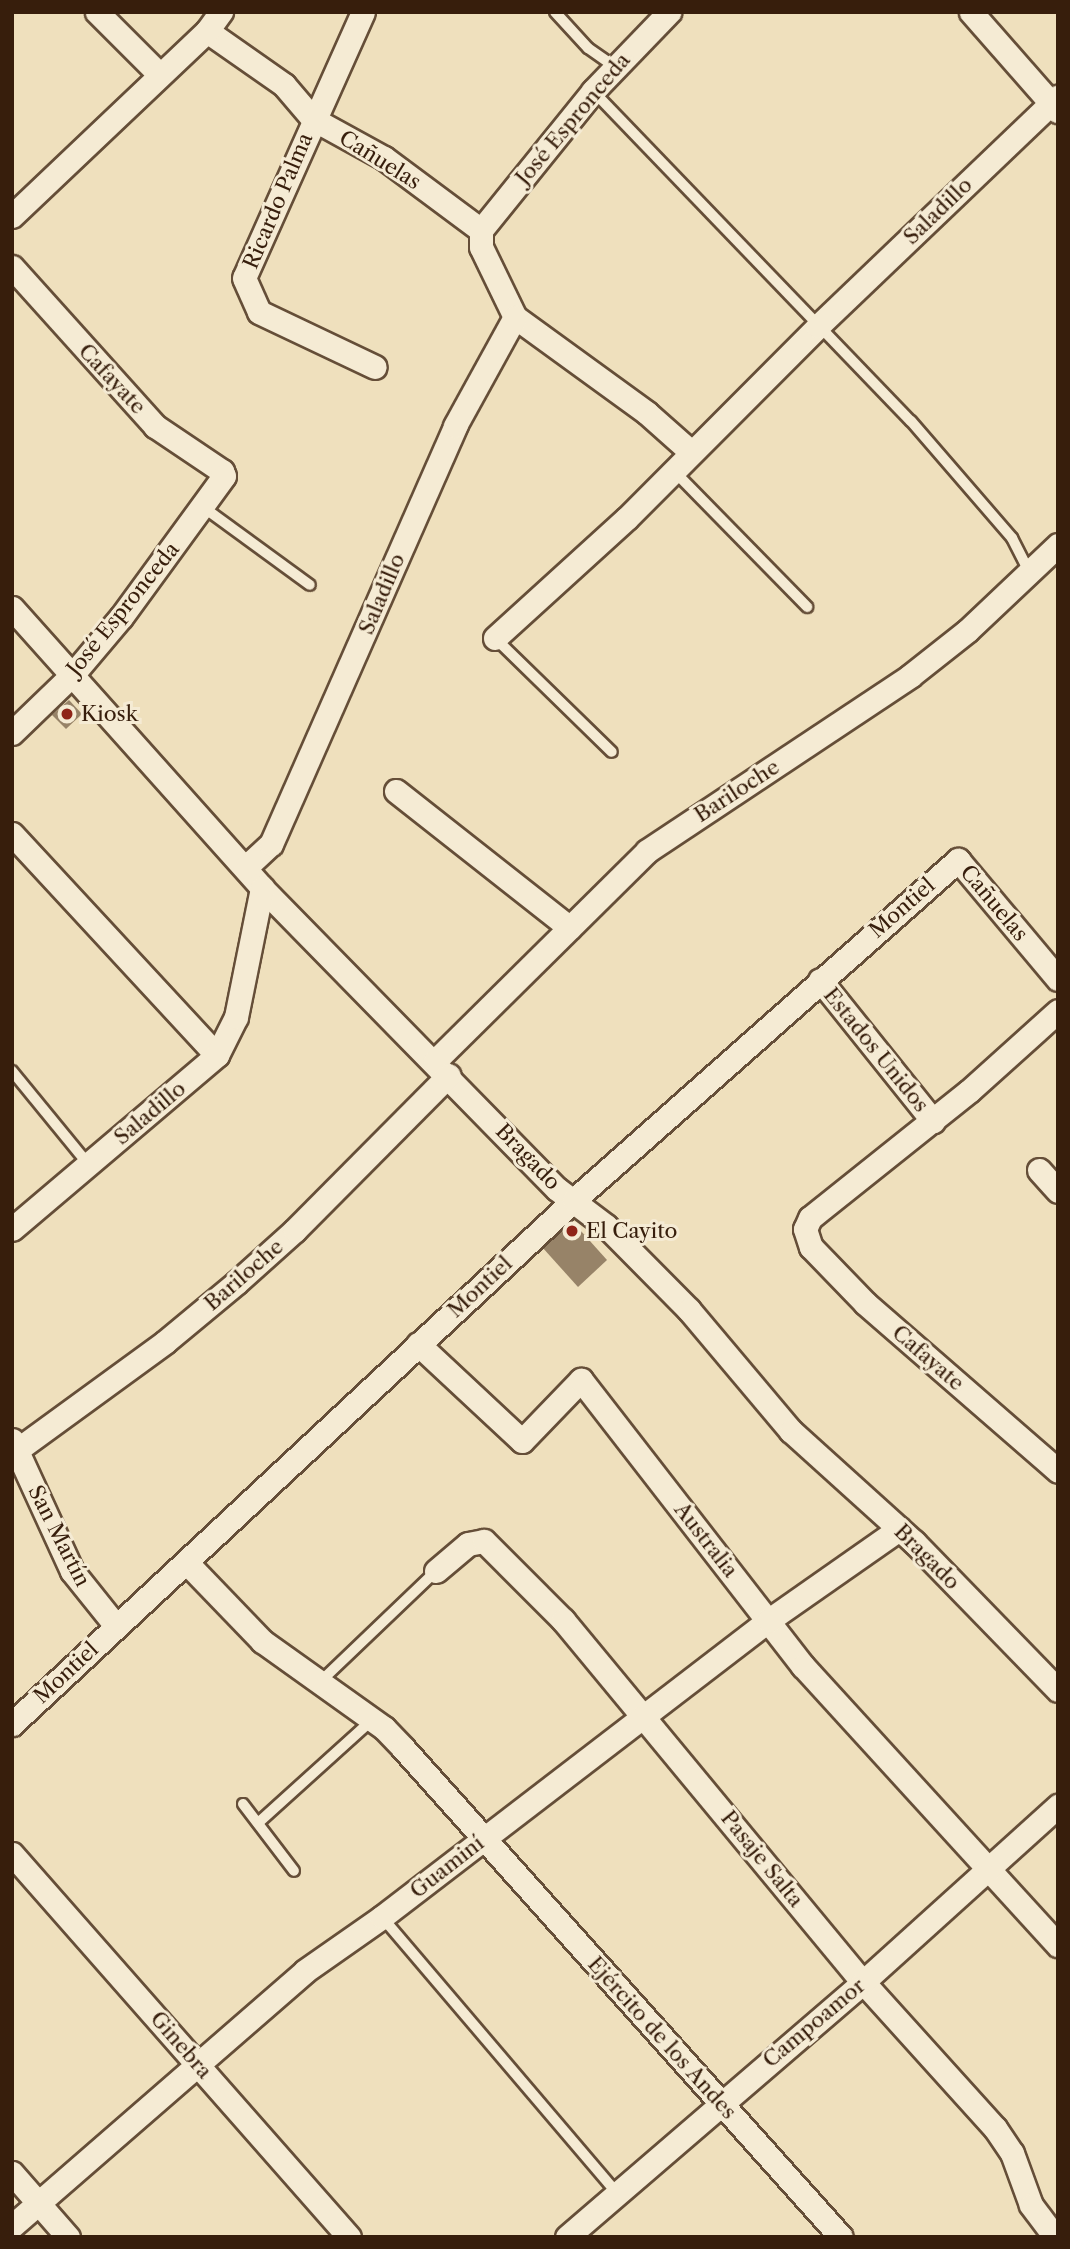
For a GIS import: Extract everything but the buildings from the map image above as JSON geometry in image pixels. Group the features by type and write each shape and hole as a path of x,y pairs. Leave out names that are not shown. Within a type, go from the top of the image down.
{"street":[{"path":"97,12 159,74"},
{"path":"12,216 207,31 221,12"},
{"name":"Ricardo Palma","path":"363,12 244,278 259,312 375,367"},
{"name":"José Espronceda","path":"481,230 593,91 669,12"},
{"path":"971,12 1055,104"},
{"name":"Cañuelas","path":"207,31 284,85 313,119 384,158 481,230"},
{"name":"Saladillo","path":"495,638 675,472 691,452 818,326 1055,104"},
{"path":"481,230 481,247 515,317 647,413 691,452"},
{"name":"Cafayate","path":"12,267 155,426 222,471 224,477"},
{"name":"Saladillo","path":"246,867 271,844 455,426 515,317"},
{"name":"José Espronceda","path":"12,733 73,674 224,477"},
{"name":"Bariloche","path":"15,1445 165,1342 295,1230 570,928 647,851 910,676 1058,545"},
{"name":"Bragado","path":"12,608 262,888 442,1068 557,1189 606,1226 689,1310 791,1431 900,1529 1058,1690"},
{"path":"396,791 570,928"},
{"path":"12,834 217,1055"},
{"name":"Cañuelas","path":"958,860 1058,979"},
{"name":"Montiel","path":"12,1724 116,1626 188,1564 418,1344 574,1200 958,860"},
{"name":"Saladillo","path":"12,1228 217,1055 236,1017 262,888"},
{"name":"Estados Unidos","path":"820,980 933,1121"},
{"path":"933,1121 1058,1011"},
{"name":"Cafayate","path":"933,1121 810,1218 805,1237 864,1303 1053,1456"},
{"path":"1039,1170 1058,1191"},
{"name":"Australia","path":"418,1344 522,1441 580,1380 803,1666 1058,1945"},
{"name":"San Martín","path":"15,1445 72,1571 116,1626"},
{"name":"Guaminí","path":"12,2226 305,1971 382,1917 769,1620 900,1529"},
{"name":"Pasaje Salta","path":"436,1571 468,1544 484,1541 563,1620 863,1982 995,2128 1012,2153 1031,2205 1055,2237"},
{"name":"Ejército de los Andes","path":"188,1564 262,1641 321,1681 403,1748 841,2237"},
{"name":"Campoamor","path":"578,2233 617,2193 863,1982 1058,1806"},
{"name":"Ginebra","path":"12,1854 349,2237"},
{"path":"12,2173 68,2237"}],"lane":[{"path":"555,12 588,48 615,67"},
{"path":"593,91 911,421 991,514 1029,571"},
{"path":"675,472 807,607"},
{"path":"203,507 310,585"},
{"path":"495,638 612,752"},
{"path":"12,1071 88,1164"},
{"path":"321,1681 436,1571"},
{"path":"258,1823 372,1720"},
{"path":"243,1804 294,1871"},
{"path":"382,1917 617,2193"}],"place":[{"name":"Kiosk","path":"67,714"},
{"name":"El Cayito","path":"572,1231"}]}
